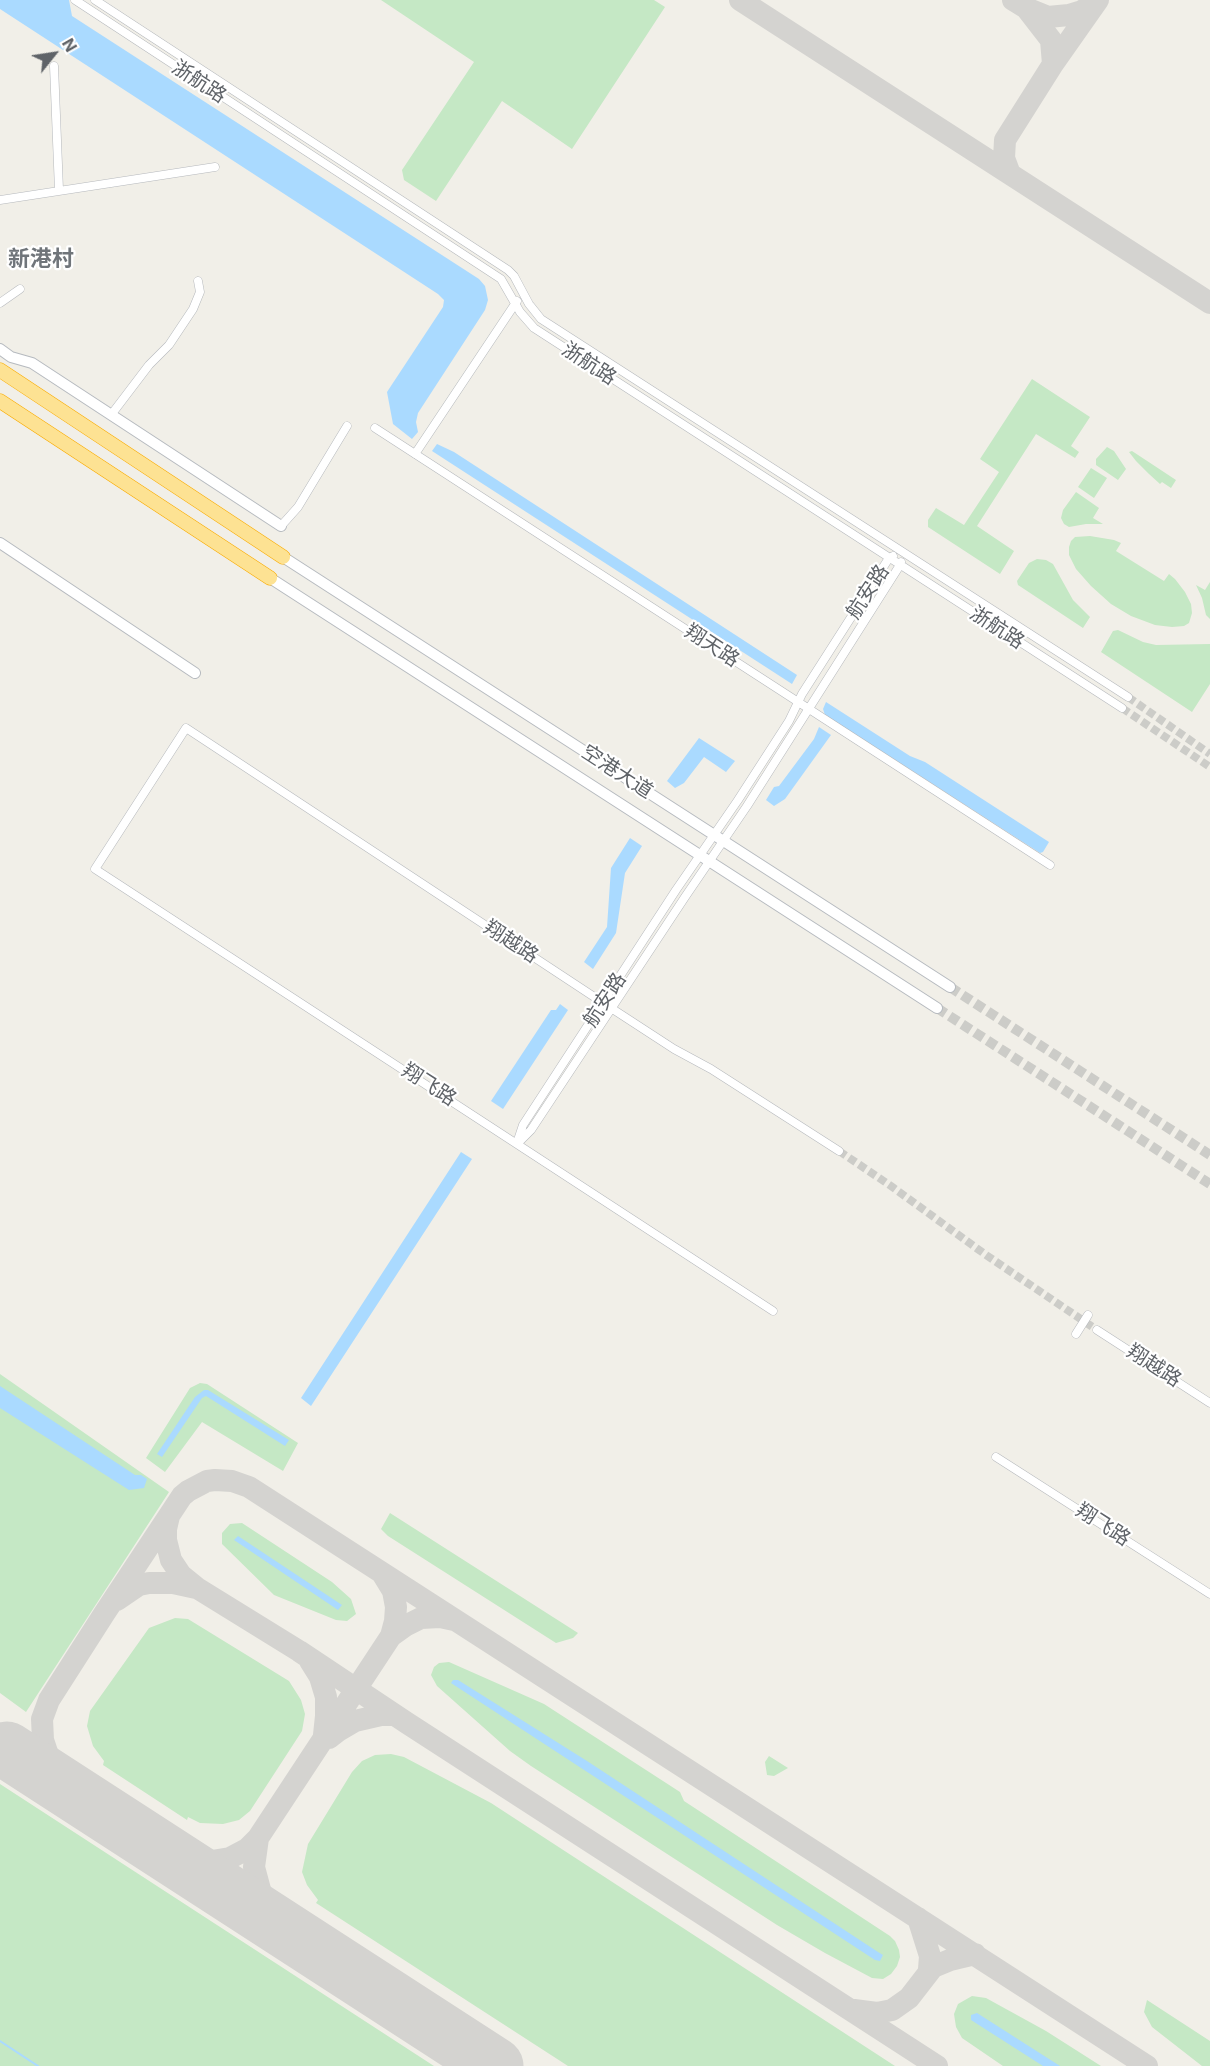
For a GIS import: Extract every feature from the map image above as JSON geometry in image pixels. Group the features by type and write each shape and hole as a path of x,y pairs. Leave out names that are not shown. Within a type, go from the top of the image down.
{"highway":[{"path":"0,370 283,557"},
{"path":"0,401 270,578"}],"main road":[{"path":"0,349 11,357 33,363 281,526"},
{"path":"0,543 195,674"},
{"name":"空港大道","path":"283,557 950,987"},
{"name":"空港大道","path":"270,578 937,1008"}],"street":[{"name":"浙航路","path":"75,0 88,4 501,279 534,328 1122,708"},
{"name":"浙航路","path":"95,0 508,270 541,319 1128,698"},
{"path":"54,66 59,190"},
{"path":"0,200 215,167"},
{"path":"111,415 149,364 169,345 193,309 200,292 198,281"},
{"path":"0,303 20,289"},
{"path":"416,454 522,292"},
{"path":"281,526 298,507 347,426"},
{"name":"翔天路","path":"375,428 1050,865"},
{"name":"航安路","path":"518,1143 531,1130 611,1008 889,558 902,552"},
{"name":"航安路","path":"718,838 809,709 900,565 902,552"},
{"name":"翔飞路","path":"186,728 95,869 773,1311"},
{"name":"翔越路","path":"186,728 674,1049 711,1069 839,1151"},
{"name":"航安路","path":"518,1143 523,1125 603,1003 705,858"},
{"path":"1076,1334 1088,1315"},
{"name":"翔越路","path":"1097,1330 1210,1403"},
{"name":"翔飞路","path":"996,1457 1210,1594"}],"green space":[{"path":"381,0 654,0 665,7 572,149 502,101 436,201 404,180 402,170 474,62"},
{"path":"1032,379 1090,417 1071,446 1079,452 1075,458 1036,434 977,526 1014,551 1000,574 928,527 928,520 936,508 964,525 999,472 980,459"},
{"path":"1107,447 1114,451 1126,469 1118,480 1096,465 1096,459"},
{"path":"1132,451 1176,480 1171,488 1162,482 1160,484 1149,474 1129,452"},
{"path":"1091,468 1107,478 1094,498 1078,487"},
{"path":"1076,492 1099,508 1093,518 1103,524 1069,527 1064,524 1061,518 1063,510"},
{"path":"1090,536 1121,543 1116,551 1164,581 1169,574 1175,579 1191,604 1192,613 1189,623 1172,627 1155,625 1131,616 1111,604 1076,569 1069,555 1071,541 1075,537"},
{"path":"1037,559 1053,564 1073,600 1090,617 1083,628 1018,585 1017,581 1029,563"},
{"path":"1210,582 1210,619 1206,615 1196,585 1205,590"},
{"path":"1118,630 1143,642 1156,645 1210,644 1210,684 1192,712 1101,652 1113,631"},
{"path":"0,1374 169,1492 26,1712 0,1693"},
{"path":"200,1383 207,1384 298,1443 283,1471 202,1422 165,1472 146,1458 190,1388"},
{"path":"390,1513 578,1633 573,1638 556,1643 388,1536 381,1529"},
{"path":"242,1523 332,1582 351,1599 356,1614 347,1621 336,1620 274,1595 222,1544 222,1533 230,1524"},
{"path":"175,1618 188,1619 289,1681 301,1700 305,1714 302,1731 250,1811 239,1820 223,1824 200,1823 188,1817 187,1820 103,1765 104,1761 93,1746 87,1726 90,1711 149,1628"},
{"path":"449,1662 544,1704 680,1792 684,1801 890,1936 899,1950 900,1957 897,1966 883,1979 872,1978 825,1953 777,1925 531,1766 510,1751 437,1686 431,1675 434,1667 439,1663"},
{"path":"391,1754 404,1757 491,1803 895,2066 568,2066 316,1903 318,1900 307,1885 302,1872 308,1844 352,1772 362,1761 375,1755"},
{"path":"769,1756 788,1768 774,1776 767,1775 765,1762"},
{"path":"0,1784 434,2066 0,2066"},
{"path":"972,1996 986,1998 1046,2031 1101,2066 1003,2066 962,2038 956,2027 954,2014 958,2004"},
{"path":"1147,2000 1210,2041 1210,2066 1202,2066 1152,2027 1144,2012"}],"water":[{"path":"0,0 69,0 72,16 479,279 485,286 488,300 485,310 418,413 416,422 418,432 412,439 393,424 387,392 443,307 444,300 0,9"},
{"path":"437,444 454,452 797,675 792,684 432,451"},
{"path":"826,702 910,756 925,762 1049,842 1043,852 1040,853 825,715 823,709"},
{"path":"819,727 831,735 785,799 774,806 766,800 814,739"},
{"path":"699,738 735,761 726,772 704,757 684,783 675,788 667,781"},
{"path":"630,838 642,846 625,873 616,933 593,969 584,962 607,927 611,868"},
{"path":"560,1004 568,1010 503,1109 491,1101 551,1010 556,1010"},
{"path":"461,1152 472,1159 311,1406 301,1398"},
{"path":"0,1386 135,1475 141,1475 147,1479 144,1488 129,1490 0,1408"},
{"path":"204,1390 208,1390 289,1440 285,1446 206,1396 202,1398 162,1457 157,1454 195,1397"},
{"path":"238,1536 342,1605 338,1610 234,1540"},
{"path":"453,1680 458,1680 587,1761 883,1955 880,1961 875,1960 451,1683"},
{"path":"977,2013 1060,2066 1043,2066 971,2020 971,2015"}],"waterway":[{"path":"0,2041 38,2066"}],"taxiway":[{"path":"740,0 1210,303"},
{"path":"1013,0 1048,17 1069,15 1082,11 1094,3"},
{"path":"1010,174 1004,158 1005,140 1053,64 1098,0"},
{"path":"1027,9 1051,40 1053,64"},
{"path":"74,1793 51,1764 43,1740 42,1719 49,1700 182,1496 207,1481 232,1481 249,1487 1147,2066"},
{"path":"169,1516 166,1540 171,1560 181,1575 197,1588 299,1651 937,2066"},
{"path":"382,1573 393,1591 396,1607 391,1636"},
{"path":"117,1600 139,1585 149,1583 173,1583 196,1588"},
{"path":"271,1921 254,1867 258,1838 391,1636 421,1618 440,1617 454,1620"},
{"path":"310,1661 320,1677 326,1697 324,1735"},
{"path":"329,1738 355,1721 381,1715 394,1715"},
{"path":"179,1861 206,1862 230,1858 247,1849 258,1838"},
{"path":"918,1918 930,1956 929,1969"},
{"path":"854,2010 877,2013 892,2010 909,1998 933,1967 975,1954"}],"runway":[{"path":"7,1750 495,2066"}],"tunnel":[{"path":"1128,697 1210,754"},
{"path":"1122,708 1210,767"},
{"path":"950,987 1210,1155"},
{"path":"937,1008 1210,1184"},
{"path":"839,1151 1097,1330"}],"district":[{"name":"新港村","path":"41,259"}]}
